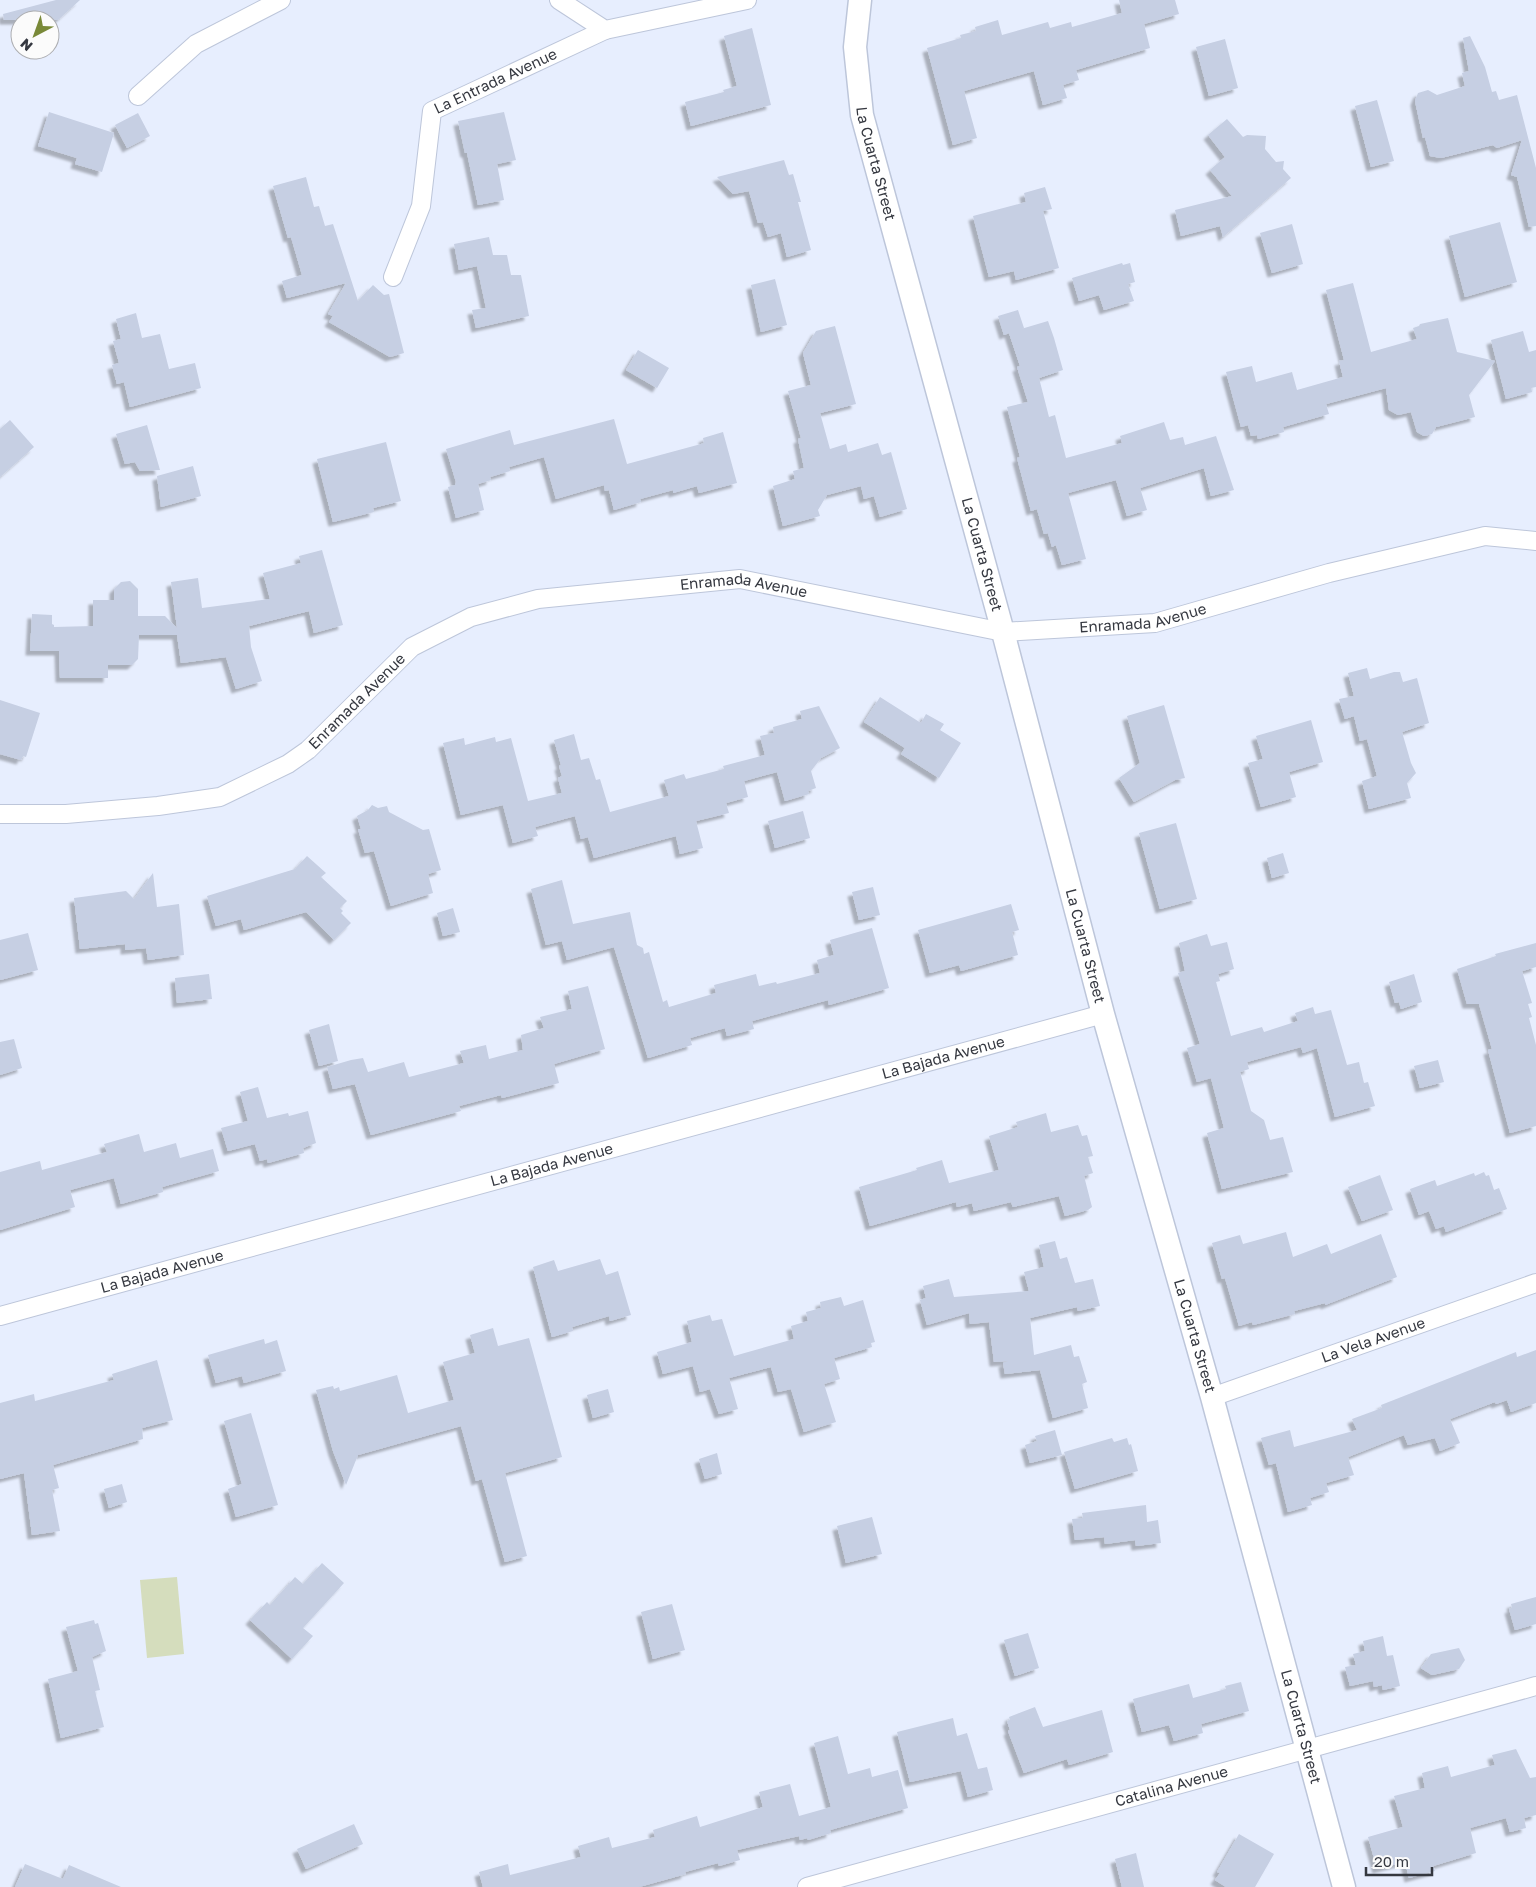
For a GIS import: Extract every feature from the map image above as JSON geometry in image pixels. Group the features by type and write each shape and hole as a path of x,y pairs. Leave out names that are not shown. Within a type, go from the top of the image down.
{"street":[{"path":"138,96 196,44 281,0"},
{"path":"559,0 605,30"},
{"name":"La Entrada Avenue","path":"393,277 421,206 432,111 605,30 747,0"},
{"name":"La Cuarta Street","path":"860,0 855,47 862,115 1003,632 1103,1014 1212,1397 1344,1887"},
{"name":"Enramada Avenue","path":"0,814 66,814 158,806 220,797 288,764 308,750 412,647 471,617 538,599 740,579 1003,632 1155,624 1329,573 1485,536 1536,541"},
{"name":"La Bajada Avenue","path":"0,1316 1103,1014"},
{"name":"La Vela Avenue","path":"1212,1397 1536,1282"},
{"name":"Catalina Avenue","path":"807,1887 1536,1686"}],"green space":[{"path":"177,1577 184,1654 147,1658 140,1580"}],"building":[{"path":"56,0 80,0 60,18 60,10 18,10"},
{"path":"1119,0 1175,0 1179,14 1144,24 1150,48 1076,70 1079,80 1063,85 1067,98 1043,105 1034,71 964,91 977,138 953,145 927,48 961,38 960,35 976,31 975,27 998,20 1002,35 1048,22 1050,28 1071,22 1072,27 1122,13"},
{"path":"10,12 10,20 4,20 3,14"},
{"path":"752,28 771,105 691,126 685,102 724,92 723,90 737,86 724,36"},
{"path":"1470,36 1485,67 1492,92 1496,91 1499,100 1517,95 1536,168 1536,226 1529,227 1517,177 1511,175 1522,140 1497,148 1493,145 1441,158 1430,156 1425,137 1423,138 1415,101 1418,93 1428,90 1437,95 1465,86 1462,73 1469,71 1463,38"},
{"path":"1225,39 1238,88 1209,96 1196,47"},
{"path":"1377,100 1394,161 1371,167 1355,106"},
{"path":"49,112 114,133 102,172 75,164 77,158 38,146"},
{"path":"504,112 516,160 497,164 504,200 478,205 458,121"},
{"path":"138,113 150,136 127,148 115,125"},
{"path":"1227,119 1243,137 1247,135 1266,136 1265,149 1276,162 1284,161 1283,169 1291,178 1223,237 1220,226 1181,236 1175,210 1232,196 1210,170 1225,157 1208,135"},
{"path":"784,160 789,175 793,174 801,202 798,202 811,250 787,257 781,233 768,237 763,222 758,223 749,191 733,194 717,177"},
{"path":"306,177 314,207 319,206 325,226 333,224 358,301 373,285 384,295 389,294 404,353 390,357 329,322 333,316 328,314 346,283 287,298 282,281 302,275 291,237 288,238 273,186"},
{"path":"1045,187 1052,209 1043,211 1059,268 1016,280 1014,271 989,277 973,216 1026,202 1024,193"},
{"path":"1500,222 1517,282 1465,297 1449,236"},
{"path":"1292,224 1303,264 1272,273 1260,233"},
{"path":"489,237 493,255 507,255 511,275 521,275 529,316 476,328 472,310 486,308 477,266 459,270 454,244"},
{"path":"1122,263 1123,265 1130,263 1135,282 1128,284 1134,301 1104,310 1099,295 1079,301 1072,278"},
{"path":"775,279 787,325 761,332 751,285"},
{"path":"1353,283 1371,352 1417,339 1413,328 1420,324 1448,318 1457,352 1495,361 1469,395 1475,417 1436,427 1432,434 1424,436 1417,432 1411,412 1398,415 1389,410 1386,388 1326,404 1329,414 1283,427 1284,432 1258,439 1257,435 1251,436 1248,425 1241,427 1226,372 1252,366 1256,382 1292,372 1297,390 1343,377 1339,361 1344,360 1326,290"},
{"path":"1018,310 1024,328 1021,329 1048,321 1054,338 1063,370 1039,378 1049,417 1055,415 1066,458 1122,443 1120,436 1164,422 1170,440 1183,437 1185,445 1216,436 1234,490 1211,496 1204,468 1140,488 1147,510 1127,516 1116,480 1068,493 1086,559 1062,565 1056,545 1052,547 1048,533 1044,534 1037,509 1031,511 1017,458 1020,457 1007,407 1028,402 1017,367 1020,366 1009,333 1004,335 998,316"},
{"path":"136,313 142,338 160,334 169,369 195,363 201,388 130,407 124,382 117,384 112,365 119,363 113,341 121,339 116,319"},
{"path":"835,326 856,404 820,413 830,449 846,444 848,452 878,443 882,455 891,452 907,509 880,517 874,496 864,499 861,486 827,495 818,510 820,516 783,526 773,486 795,479 793,471 804,468 798,439 801,438 788,391 811,385 803,353 816,331"},
{"path":"1523,331 1529,352 1536,350 1536,387 1531,388 1532,392 1506,399 1491,340"},
{"path":"638,350 669,368 657,388 626,370"},
{"path":"614,419 627,464 704,443 703,438 723,432 737,483 699,493 697,486 673,493 673,490 640,499 641,502 614,510 609,490 605,491 604,485 556,499 544,457 509,467 510,471 490,477 491,480 478,484 484,510 456,518 448,487 455,485 456,482 446,449 510,430 514,445"},
{"path":"10,420 34,447 0,477 0,429"},
{"path":"147,425 160,470 140,471 135,462 125,464 116,434"},
{"path":"386,442 401,501 373,508 374,512 333,522 317,459"},
{"path":"193,466 201,496 161,507 157,476"},
{"path":"322,550 343,625 314,633 309,611 249,626 251,647 262,681 236,689 226,657 181,663 177,635 139,635 138,659 132,665 108,665 108,678 60,678 59,651 30,651 32,614 52,615 54,627 93,626 93,600 114,600 114,589 121,582 130,581 138,589 138,616 165,616 177,628 171,582 198,578 202,608 270,599 263,573 301,563 299,556"},
{"path":"1367,668 1370,679 1394,672 1400,672 1403,682 1417,678 1429,723 1402,732 1411,763 1416,773 1407,783 1411,798 1369,809 1362,781 1377,776 1367,739 1360,741 1354,716 1345,719 1339,699 1354,696 1348,673"},
{"path":"880,697 921,723 926,714 944,724 940,730 961,743 939,778 901,754 905,748 864,722"},
{"path":"0,700 40,713 26,757 23,756 21,760 0,754"},
{"path":"1164,705 1185,778 1175,780 1134,802 1119,778 1140,763 1127,716"},
{"path":"819,706 840,748 821,758 811,771 816,788 808,791 809,794 785,801 777,772 744,781 748,797 726,803 729,813 696,821 703,848 680,854 676,836 594,858 588,837 581,839 575,816 535,827 538,836 513,843 503,805 461,815 443,743 464,738 465,745 495,737 496,742 511,738 528,801 562,793 558,778 562,776 559,766 561,765 554,740 574,734 581,760 589,758 596,780 600,779 610,812 669,796 664,780 684,774 686,779 724,769 723,766 765,755 760,736 774,733 773,727 802,719 800,711"},
{"path":"1311,720 1323,762 1289,772 1296,797 1261,807 1248,763 1263,759 1256,736"},
{"path":"372,805 378,808 387,806 389,812 423,830 429,829 441,870 428,874 433,893 391,906 374,851 365,853 358,829 361,829 357,816 368,810"},
{"path":"803,811 810,838 775,848 768,821"},
{"path":"1176,823 1197,899 1160,909 1139,833"},
{"path":"1283,853 1289,873 1272,878 1267,858"},
{"path":"307,856 326,873 321,877 347,901 340,908 343,911 341,913 351,923 334,940 306,912 244,930 241,919 216,926 207,896 295,869"},
{"path":"153,873 157,907 179,904 184,955 148,960 146,948 125,950 125,944 80,949 74,898 126,891 134,899"},
{"path":"562,880 573,924 630,912 637,945 643,948 644,954 649,952 663,1002 667,1000 669,1007 716,993 714,985 756,974 759,986 776,982 777,984 820,973 817,960 834,955 830,940 872,928 889,988 829,1005 828,1000 752,1021 754,1029 727,1036 725,1028 690,1038 692,1045 648,1058 614,947 567,960 562,941 546,945 531,889"},
{"path":"873,887 880,915 859,920 852,892"},
{"path":"1011,904 1019,930 1012,932 1018,955 961,971 959,965 930,973 918,930"},
{"path":"453,908 460,932 443,936 437,913"},
{"path":"28,933 38,970 0,980 0,940"},
{"path":"1207,934 1211,946 1227,942 1234,969 1218,974 1220,981 1216,982 1231,1036 1262,1027 1264,1032 1298,1021 1295,1013 1313,1007 1315,1014 1331,1010 1347,1065 1359,1062 1364,1083 1368,1082 1375,1106 1335,1117 1317,1048 1303,1053 1301,1047 1247,1062 1249,1069 1240,1072 1251,1111 1264,1120 1270,1140 1283,1137 1293,1172 1222,1189 1207,1133 1224,1128 1211,1078 1197,1082 1187,1048 1200,1044 1178,973 1185,971 1179,943"},
{"path":"1536,943 1536,967 1522,971 1532,1003 1528,1004 1532,1017 1529,1018 1536,1045 1536,1126 1510,1133 1488,1050 1492,1049 1479,1004 1467,1004 1457,969 1496,956 1495,954"},
{"path":"209,974 212,999 177,1003 175,978"},
{"path":"1414,974 1422,1002 1401,1009 1399,1002 1395,1003 1389,982"},
{"path":"588,986 605,1049 554,1064 559,1083 502,1098 501,1095 459,1106 461,1111 371,1135 355,1084 333,1089 327,1067 351,1060 363,1058 368,1072 404,1062 409,1077 464,1063 460,1051 486,1045 489,1059 523,1050 521,1035 544,1028 540,1017 572,1009 568,991"},
{"path":"329,1024 338,1061 319,1066 309,1030"},
{"path":"14,1039 22,1068 0,1075 0,1042"},
{"path":"1438,1060 1444,1082 1420,1088 1414,1066"},
{"path":"258,1087 267,1118 288,1113 289,1116 308,1111 316,1143 303,1148 304,1153 268,1163 267,1159 260,1161 255,1144 228,1151 221,1128 248,1121 240,1092"},
{"path":"1046,1113 1051,1132 1078,1125 1082,1136 1087,1135 1093,1156 1088,1157 1093,1173 1084,1176 1092,1207 1088,1210 1065,1216 1059,1196 1013,1207 1011,1202 974,1211 972,1203 957,1207 956,1202 870,1226 859,1187 917,1170 916,1168 942,1160 949,1183 999,1170 989,1136 1018,1127 1016,1122"},
{"path":"139,1134 144,1152 176,1143 180,1158 213,1149 219,1171 162,1187 163,1192 121,1204 114,1178 70,1190 75,1207 0,1230 0,1172 40,1161 42,1170 107,1152 104,1144"},
{"path":"1484,1172 1486,1176 1489,1175 1494,1190 1499,1188 1507,1209 1446,1232 1444,1226 1436,1229 1429,1211 1419,1215 1410,1189 1435,1180 1437,1186 1474,1173 1475,1176"},
{"path":"1380,1175 1393,1210 1362,1221 1348,1187"},
{"path":"1286,1232 1293,1257 1327,1244 1331,1254 1381,1234 1397,1277 1325,1305 1325,1303 1294,1311 1295,1314 1253,1325 1252,1322 1239,1326 1225,1278 1222,1279 1212,1243 1240,1235 1243,1244"},
{"path":"1055,1241 1060,1259 1067,1257 1075,1283 1093,1279 1100,1306 1078,1311 1077,1307 1030,1318 1034,1355 1071,1345 1074,1357 1079,1356 1087,1382 1082,1384 1088,1408 1053,1418 1040,1370 1005,1374 1003,1363 1008,1361 994,1362 989,1322 970,1324 969,1313 927,1325 920,1300 926,1298 923,1286 949,1279 954,1297 1029,1291 1024,1272 1044,1267 1039,1245"},
{"path":"600,1259 606,1275 618,1271 631,1315 610,1321 609,1316 572,1327 573,1331 552,1337 533,1267 554,1260 558,1271"},
{"path":"841,1297 844,1306 863,1300 875,1342 871,1343 872,1347 834,1358 840,1379 824,1384 836,1422 804,1432 791,1389 778,1392 771,1367 729,1378 738,1409 719,1414 710,1389 700,1392 693,1366 663,1374 657,1352 692,1342 687,1321 710,1315 712,1321 722,1319 734,1356 794,1339 791,1326 808,1321 806,1312 821,1308 820,1302"},
{"path":"493,1328 498,1346 529,1338 562,1457 505,1473 527,1556 505,1562 482,1479 476,1481 461,1426 358,1455 346,1485 333,1451 316,1390 333,1386 334,1389 339,1387 340,1391 397,1375 408,1413 454,1400 443,1362 475,1353 470,1335"},
{"path":"264,1339 265,1344 277,1340 286,1371 244,1383 242,1376 216,1383 208,1355"},
{"path":"1536,1350 1536,1403 1511,1412 1507,1400 1496,1404 1495,1402 1450,1419 1460,1443 1440,1451 1435,1438 1408,1445 1404,1435 1348,1457 1354,1475 1326,1483 1329,1492 1310,1498 1312,1505 1288,1512 1276,1463 1269,1465 1261,1438 1290,1430 1294,1447 1357,1430 1352,1419 1382,1408 1381,1405 1516,1352 1517,1357"},
{"path":"157,1360 173,1420 142,1428 143,1439 53,1465 59,1488 52,1490 60,1531 32,1535 24,1473 0,1479 0,1403 34,1394 35,1401 114,1380 112,1374"},
{"path":"608,1389 614,1412 593,1418 587,1395"},
{"path":"251,1413 278,1505 236,1517 228,1489 242,1484 224,1421"},
{"path":"1055,1430 1062,1455 1030,1463 1025,1445 1037,1441 1035,1436"},
{"path":"1112,1438 1114,1442 1127,1438 1129,1445 1131,1444 1138,1471 1075,1489 1064,1452"},
{"path":"717,1453 722,1474 705,1479 699,1459"},
{"path":"122,1484 127,1502 109,1508 104,1489"},
{"path":"1146,1505 1147,1522 1158,1520 1161,1543 1136,1546 1135,1540 1105,1544 1104,1537 1075,1540 1072,1519 1083,1518 1082,1513"},
{"path":"872,1517 882,1554 846,1563 837,1526"},
{"path":"322,1563 344,1583 303,1628 313,1636 292,1659 250,1620 267,1602 270,1605 295,1577 303,1584"},
{"path":"1536,1597 1536,1624 1515,1630 1509,1609 1512,1608 1511,1604"},
{"path":"672,1604 685,1650 653,1659 641,1612"},
{"path":"94,1620 95,1624 98,1623 106,1651 92,1657 100,1690 95,1691 104,1727 61,1738 48,1679 78,1671 66,1627"},
{"path":"1028,1633 1039,1668 1015,1676 1004,1640"},
{"path":"1383,1636 1387,1656 1393,1655 1400,1686 1383,1690 1382,1685 1374,1687 1373,1681 1350,1686 1345,1667 1356,1665 1353,1654 1365,1651 1363,1641"},
{"path":"1459,1648 1465,1660 1459,1669 1432,1675 1421,1668 1431,1654"},
{"path":"1241,1682 1249,1711 1201,1724 1203,1733 1174,1741 1169,1725 1142,1732 1133,1699 1189,1684 1193,1698 1226,1689 1225,1686"},
{"path":"1035,1707 1043,1727 1102,1710 1113,1752 1069,1765 1067,1759 1024,1773 1008,1731 1010,1730 1007,1721 1010,1720 1009,1717"},
{"path":"953,1718 957,1736 967,1733 978,1769 987,1767 993,1790 968,1797 961,1771 910,1782 897,1732"},
{"path":"838,1736 848,1774 870,1768 872,1777 898,1770 908,1808 830,1830 831,1833 808,1840 807,1838 800,1840 799,1836 737,1850 740,1860 719,1866 718,1863 639,1887 483,1887 479,1872 508,1864 510,1875 581,1857 578,1846 609,1837 612,1848 655,1837 653,1830 697,1816 700,1827 763,1807 759,1792 790,1784 799,1816 831,1807 814,1743"},
{"path":"1516,1749 1530,1778 1536,1777 1536,1815 1524,1818 1526,1828 1510,1832 1506,1818 1470,1828 1476,1853 1433,1866 1435,1871 1409,1878 1405,1862 1377,1869 1368,1837 1403,1827 1394,1796 1425,1788 1422,1773 1448,1766 1451,1777 1495,1765 1492,1755"},
{"path":"354,1824 363,1844 306,1869 297,1849"},
{"path":"1239,1834 1274,1854 1255,1887 1226,1887 1215,1880 1220,1873 1217,1872"},
{"path":"1136,1853 1144,1887 1122,1887 1115,1859"},
{"path":"25,1864 63,1879 69,1865 121,1887 15,1887"}]}
